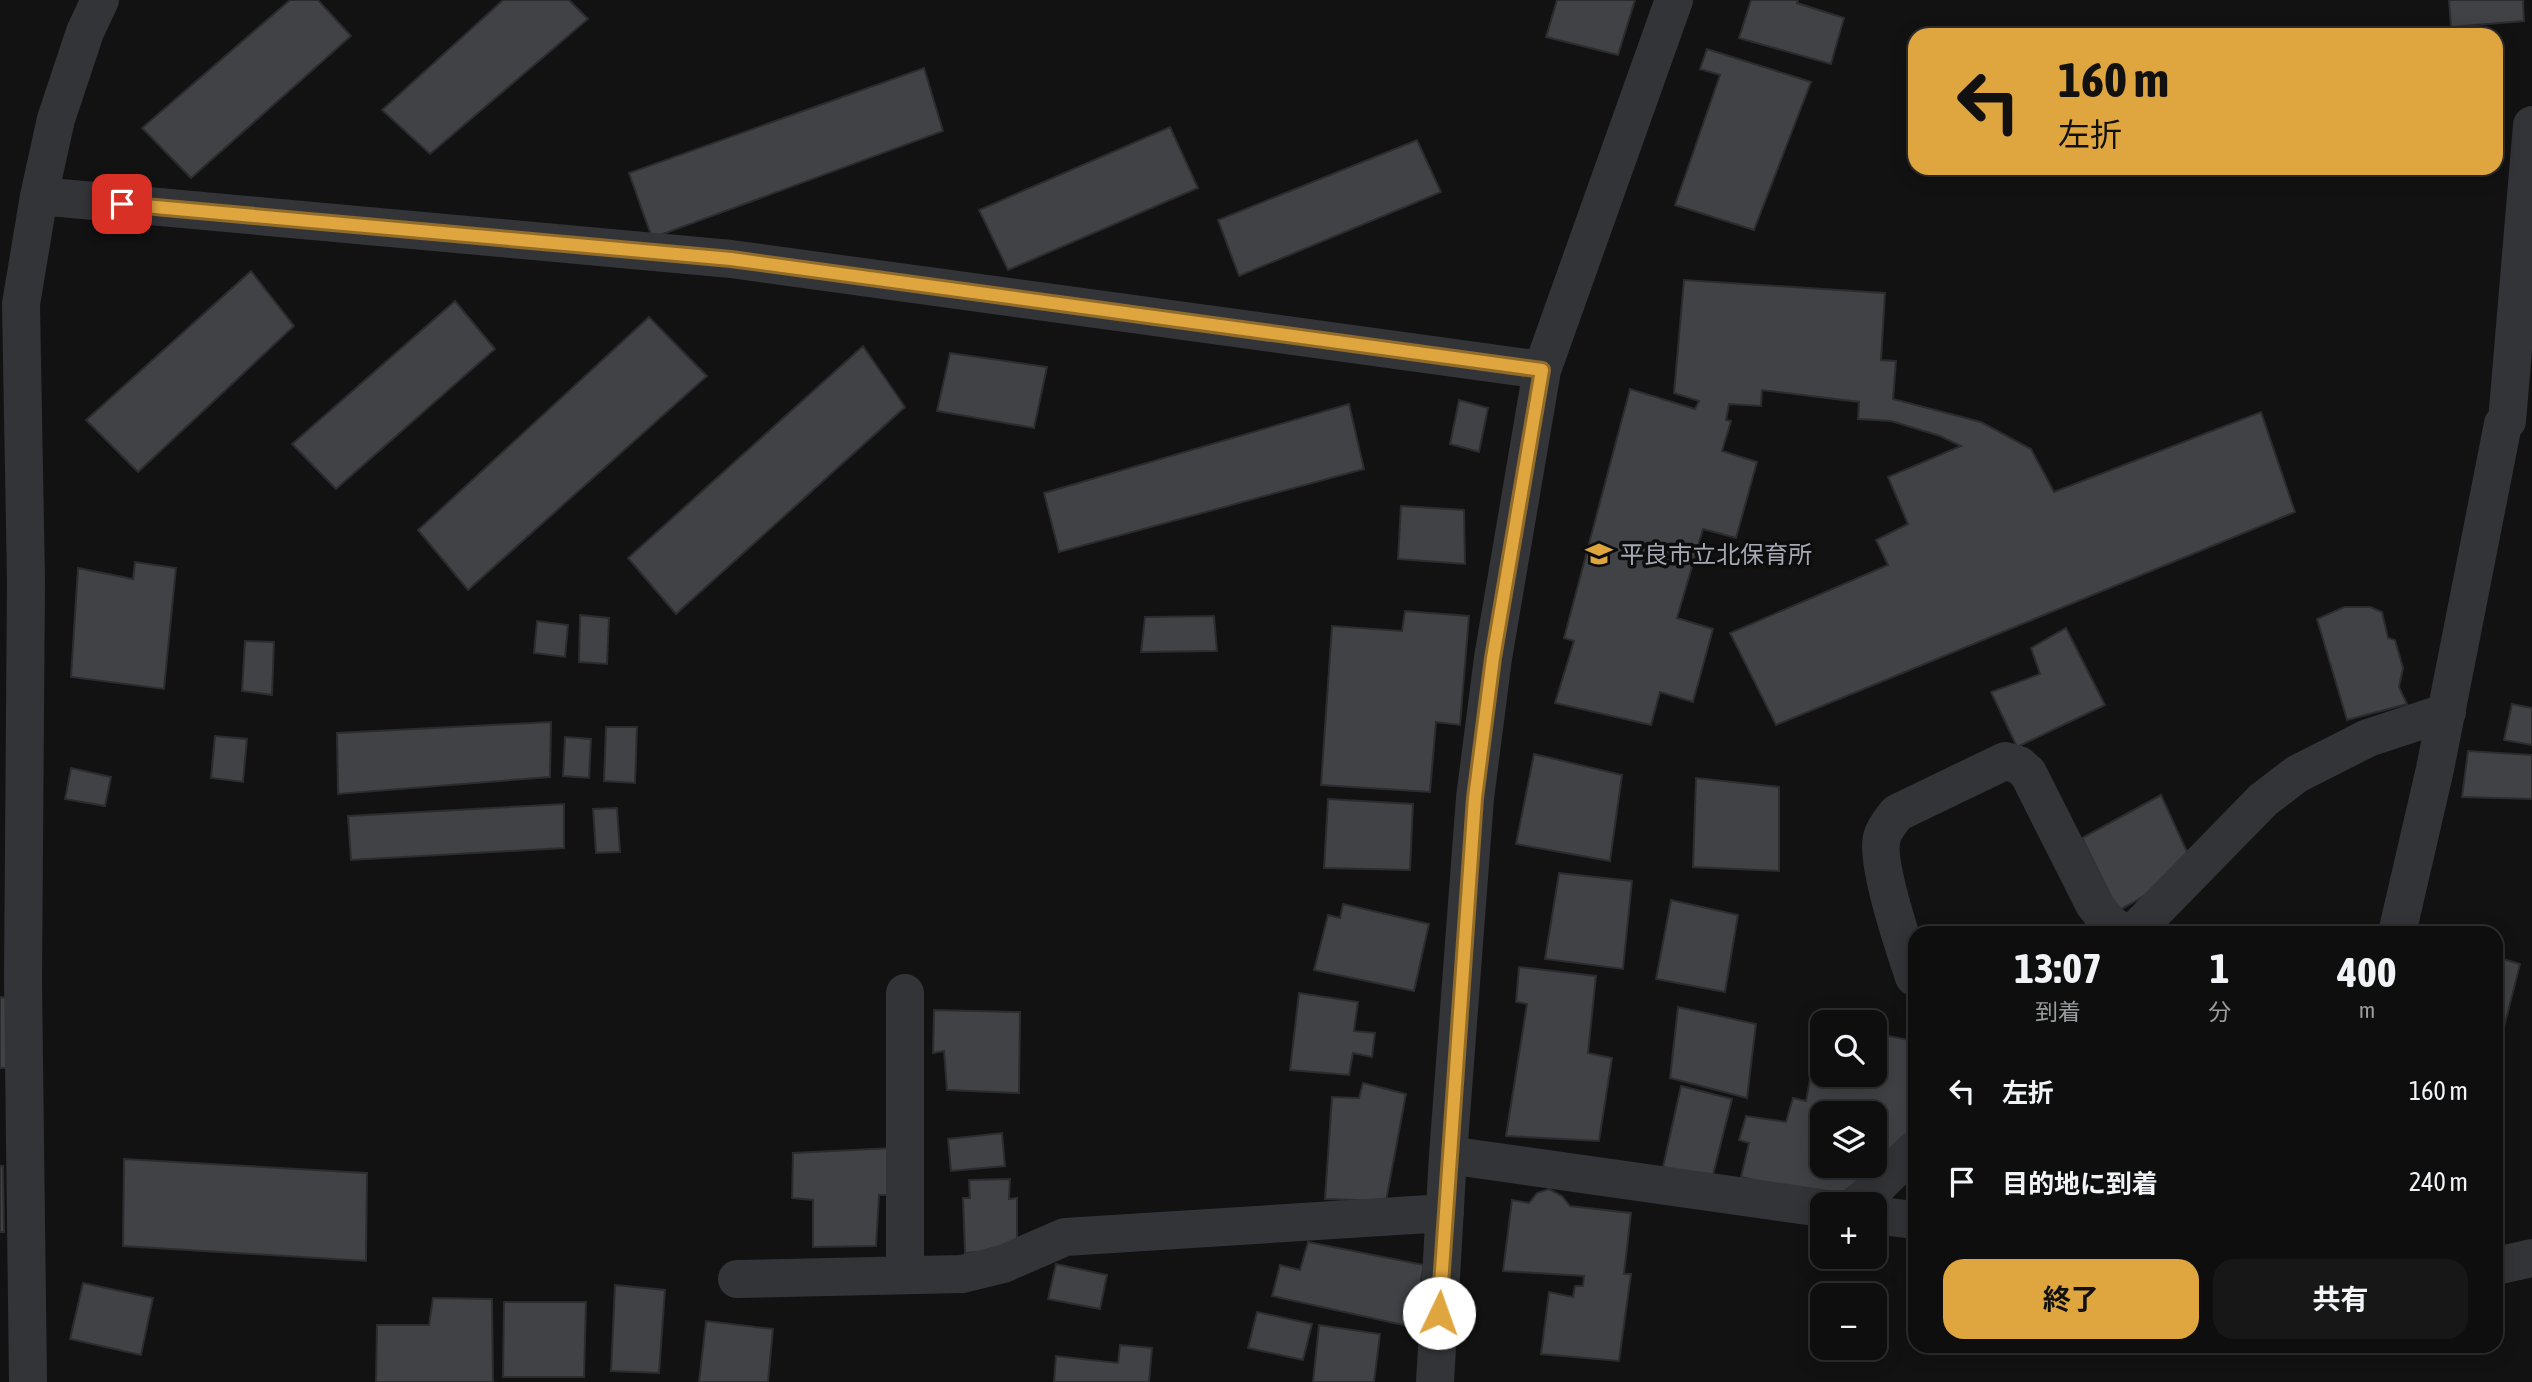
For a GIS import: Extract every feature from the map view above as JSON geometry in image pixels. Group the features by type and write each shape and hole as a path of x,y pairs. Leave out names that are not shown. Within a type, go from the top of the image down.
{"street":[{"path":"28,1382 23,980 26,581 21,304 39,196 56,119 85,33 100,0"},
{"path":"1435,1382 1448,1155 1475,798 1496,644 1542,370 1674,0"},
{"path":"2399,926 2446,712 2503,424 2507,421 2532,125"},
{"path":"39,196 731,259 1542,370"},
{"path":"2140,926 2263,800 2297,774 2368,738 2446,712"},
{"path":"1908,960 1899,935 1883,862 1881,839 1886,826 1897,813 2005,761 2019,765 2028,773 2094,904 2114,926"},
{"path":"905,993 905,1275"},
{"path":"1448,1155 1810,1206"},
{"path":"1871,1192 1908,1156"},
{"path":"737,1279 962,1274 1003,1264 1065,1237 1445,1213"},
{"path":"1887,1217 1908,1219"},
{"path":"2503,1264 2532,1258"}],"building":[{"path":"290,0 318,0 351,36 191,178 142,128"},
{"path":"503,0 569,0 588,19 430,154 382,110"},
{"path":"1557,0 1635,0 1618,55 1546,37"},
{"path":"1751,0 1798,0 1797,3 1844,18 1831,64 1739,38"},
{"path":"2449,0 2523,0 2524,21 2451,27"},
{"path":"1707,49 1811,82 1754,230 1675,205 1720,75 1700,69"},
{"path":"924,68 943,131 652,238 629,173"},
{"path":"1170,127 1198,188 1008,270 979,210"},
{"path":"1417,140 1441,192 1239,276 1218,220"},
{"path":"251,271 294,326 138,472 86,420"},
{"path":"1684,280 1885,293 1881,360 1896,361 1893,399 1981,422 2031,449 2054,492 2261,412 2295,512 1776,725 1730,633 1888,565 1876,540 1908,524 1888,477 1961,446 1940,436 1891,421 1858,419 1859,402 1762,390 1761,406 1729,404 1726,420 1731,421 1722,451 1757,462 1736,538 1703,529 1677,618 1713,629 1693,702 1660,692 1651,725 1555,703 1574,641 1564,638 1630,389 1695,409 1699,401 1674,393"},
{"path":"455,301 495,349 336,489 292,444"},
{"path":"649,317 707,376 468,590 418,530"},
{"path":"863,346 905,407 676,614 628,558"},
{"path":"950,353 1047,367 1034,428 937,411"},
{"path":"1459,400 1488,408 1479,452 1450,444"},
{"path":"1349,404 1364,469 1059,552 1044,493"},
{"path":"1401,506 1464,510 1465,564 1398,559"},
{"path":"135,562 176,568 164,689 71,677 78,568 133,579"},
{"path":"2344,607 2370,607 2382,612 2388,638 2395,640 2403,668 2399,687 2407,704 2347,720 2317,619"},
{"path":"1405,611 1469,616 1460,725 1436,722 1430,792 1321,785 1332,626 1402,631"},
{"path":"580,615 609,618 607,664 579,662"},
{"path":"1214,616 1217,651 1141,652 1145,617"},
{"path":"537,621 568,625 565,657 534,653"},
{"path":"2066,628 2105,705 2017,747 1991,692 2040,674 2031,648"},
{"path":"245,641 274,642 272,695 242,691"},
{"path":"2512,704 2532,708 2532,745 2504,740"},
{"path":"551,722 550,777 338,794 337,733"},
{"path":"606,727 637,727 635,783 604,781"},
{"path":"215,736 247,739 243,782 211,778"},
{"path":"565,737 591,739 589,778 563,776"},
{"path":"2468,751 2532,755 2532,799 2462,797"},
{"path":"1534,754 1622,775 1610,861 1516,844"},
{"path":"71,768 111,777 105,806 65,799"},
{"path":"1696,778 1779,787 1779,871 1693,867"},
{"path":"2161,795 2194,867 2118,911 2082,838"},
{"path":"1328,799 1413,804 1410,870 1324,868"},
{"path":"564,804 564,848 351,860 348,816"},
{"path":"617,808 620,852 596,853 593,809"},
{"path":"1559,873 1632,881 1623,969 1545,959"},
{"path":"1671,900 1738,915 1725,992 1656,979"},
{"path":"1343,904 1429,924 1414,991 1314,970 1328,915 1340,918"},
{"path":"2503,959 2520,964 2503,1031"},
{"path":"1519,967 1596,976 1588,1053 1612,1058 1599,1141 1506,1136 1527,1004 1516,1002"},
{"path":"1299,993 1358,1002 1354,1031 1375,1033 1372,1057 1353,1053 1349,1075 1290,1070"},
{"path":"0,997 10,998 8,1068 0,1068"},
{"path":"1678,1007 1756,1024 1747,1098 1670,1078"},
{"path":"934,1010 1020,1012 1019,1093 947,1090 944,1051 933,1053"},
{"path":"1887,1036 1908,1040 1908,1128 1904,1146 1887,1159 1887,1101 1810,1101 1810,1178 1862,1178 1843,1192 1810,1193 1741,1177 1749,1143 1739,1140 1746,1116 1786,1122 1793,1098 1806,1101 1810,1080 1810,1087 1887,1087"},
{"path":"1363,1083 1406,1094 1386,1201 1325,1199 1332,1097 1359,1098"},
{"path":"1681,1086 1732,1099 1712,1179 1663,1167"},
{"path":"1002,1133 1005,1166 951,1171 948,1139"},
{"path":"891,1148 891,1195 879,1195 876,1246 813,1247 813,1200 792,1198 793,1153"},
{"path":"124,1159 367,1173 366,1261 123,1246"},
{"path":"0,1166 3,1166 4,1232 0,1232"},
{"path":"1010,1179 1009,1199 1017,1198 1017,1249 965,1253 963,1198 970,1198 969,1180"},
{"path":"1549,1189 1562,1196 1570,1206 1631,1213 1624,1274 1631,1274 1619,1361 1541,1354 1549,1292 1573,1297 1575,1286 1583,1286 1584,1276 1503,1271 1512,1200 1529,1203 1537,1193"},
{"path":"1308,1242 1424,1265 1412,1327 1272,1296 1280,1265 1300,1270"},
{"path":"1056,1264 1107,1275 1100,1309 1048,1299"},
{"path":"83,1283 153,1298 141,1355 70,1339"},
{"path":"615,1285 665,1290 659,1373 611,1371"},
{"path":"433,1298 492,1299 493,1382 376,1382 377,1325 429,1325"},
{"path":"504,1302 586,1302 584,1377 503,1377"},
{"path":"1257,1312 1312,1324 1303,1360 1248,1348"},
{"path":"706,1321 773,1329 768,1382 699,1382"},
{"path":"1319,1325 1380,1334 1374,1382 1313,1382"},
{"path":"1120,1345 1152,1348 1149,1382 1054,1382 1056,1356 1118,1363"}],"place":[{"name":"平良市立北保育所","path":"1599,554"}],"route":[{"path":"122,204 731,259 1542,370 1493,658 1475,798 1439,1313"}]}
